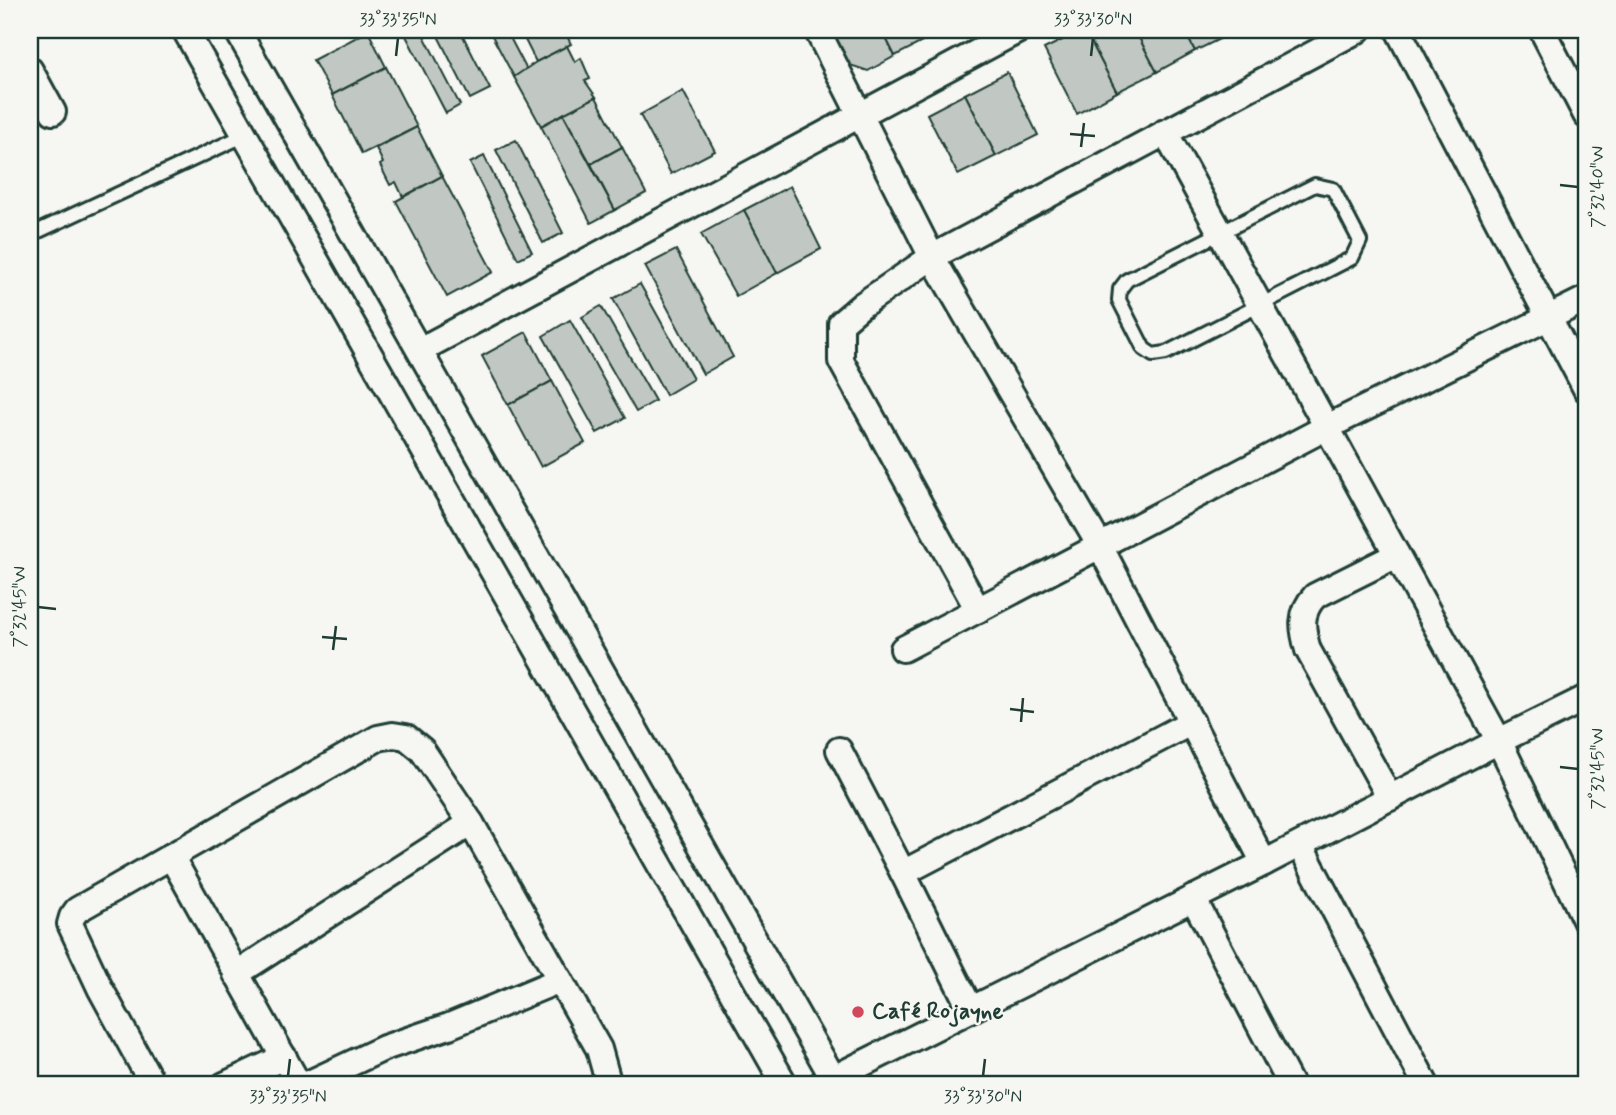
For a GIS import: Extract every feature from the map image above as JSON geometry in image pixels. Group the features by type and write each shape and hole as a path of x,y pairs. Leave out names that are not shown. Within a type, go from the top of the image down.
{"street":[{"path":"185,30 785,1085"},
{"path":"237,30 421,349 830,1083 1586,698"},
{"path":"817,30 932,257 1100,546 1264,863"},
{"path":"421,349 1018,30"},
{"path":"978,610 841,361 841,323 862,305 932,257 1358,30"},
{"path":"1398,30 1586,389"},
{"path":"1542,30 1586,115"},
{"path":"30,70 53,112"},
{"path":"1165,132 1499,741 1586,922"},
{"path":"903,649 1326,427 1586,299"},
{"path":"1390,798 1308,650 1302,618 1306,605 1315,596 1397,555"},
{"path":"903,873 1192,722"},
{"path":"153,1085 100,988 70,924 72,916 77,910 378,738 393,734 406,737 422,750 471,823 599,1049 609,1085"},
{"path":"839,750 971,1010"},
{"path":"236,974 471,823"},
{"path":"1300,845 1426,1085"},
{"path":"171,856 299,1085"},
{"path":"1194,898 1291,1085"},
{"path":"305,1085 384,1048 449,1026 560,980"},
{"path":"224,1085 284,1057"}],"lane":[{"path":"30,235 245,135"},
{"path":"1315,185 1333,189 1360,241 1352,258 1166,353 1153,355 1144,349 1119,300 1120,289 1127,280 1220,232 1315,185"}],"building":[{"path":"403,30 421,30 460,105 446,113"},
{"path":"435,30 460,30 490,89 470,99"},
{"path":"489,30 506,30 527,70 514,77"},
{"path":"520,30 564,30 571,44 536,62"},
{"path":"828,30 882,30 895,56 868,71 841,62"},
{"path":"882,30 931,30 934,36 895,56"},
{"path":"1083,30 1117,92 1077,114 1044,49"},
{"path":"1085,30 1135,30 1157,72 1117,92"},
{"path":"1135,30 1184,30 1195,51 1157,72"},
{"path":"1184,30 1238,30 1195,51"},
{"path":"368,31 386,67 332,95 313,60"},
{"path":"567,46 575,62 581,58 590,79 585,81 596,97 541,126 514,77"},
{"path":"386,67 417,127 362,154 332,95"},
{"path":"1007,72 1038,135 996,156 965,94"},
{"path":"683,91 715,151 671,174 640,115"},
{"path":"965,94 996,156 958,175 927,114"},
{"path":"596,97 622,147 591,164 563,114"},
{"path":"563,114 615,210 591,223 541,126"},
{"path":"417,127 442,176 403,197 396,182 390,185 380,165 383,163 376,148"},
{"path":"516,140 563,233 543,243 496,150"},
{"path":"622,147 646,193 615,210 591,164"},
{"path":"484,156 532,252 518,259 470,163"},
{"path":"442,176 493,272 447,297 396,201"},
{"path":"790,186 821,249 777,273 744,210"},
{"path":"744,210 777,273 736,296 701,234"},
{"path":"676,250 733,357 703,374 645,266"},
{"path":"640,284 693,379 666,395 613,299"},
{"path":"601,306 655,401 636,412 582,317"},
{"path":"570,320 625,418 597,433 543,336"},
{"path":"526,332 552,381 508,405 482,356"},
{"path":"552,381 585,443 541,467 508,405"}],"place":[{"name":"Café Rojayne","path":"858,1012"}]}
